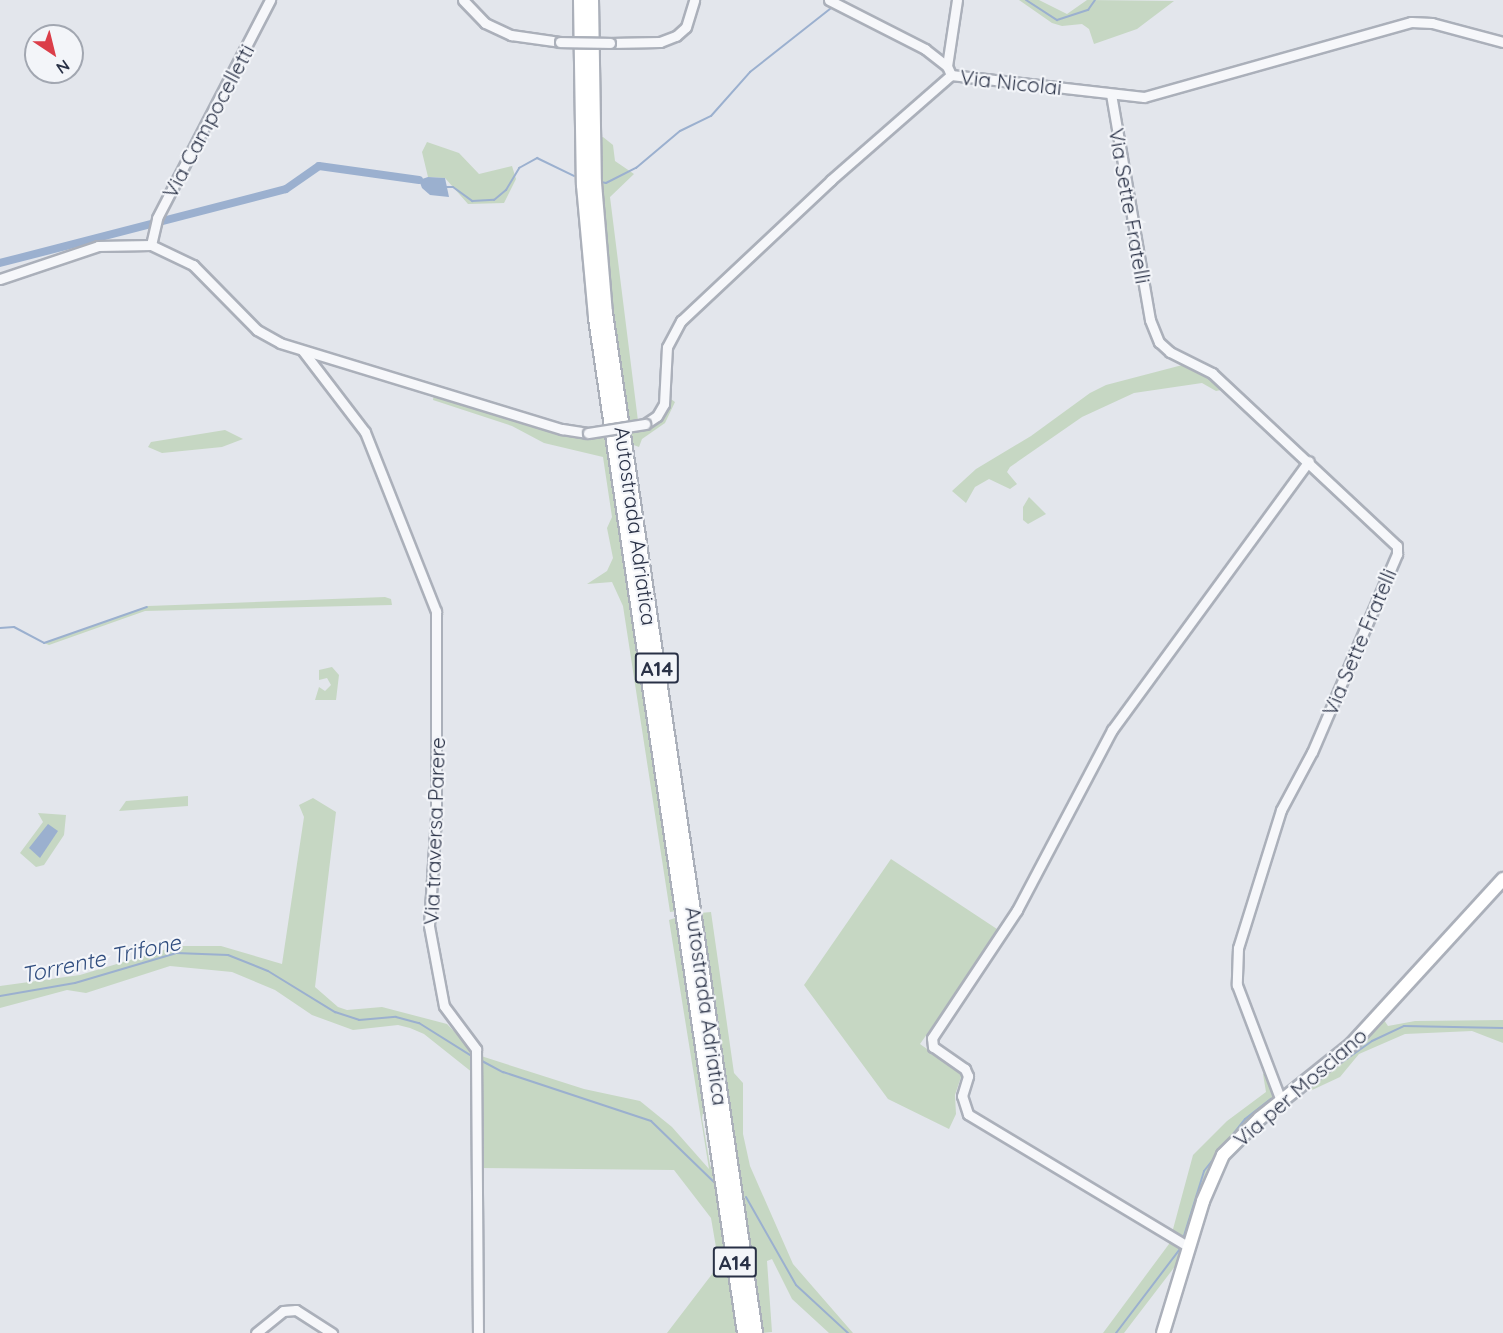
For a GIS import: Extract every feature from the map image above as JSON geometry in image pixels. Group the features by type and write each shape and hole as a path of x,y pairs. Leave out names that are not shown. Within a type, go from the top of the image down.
{"highway":[{"name":"Autostrada Adriatica","path":"581,0 583,174 596,318 745,1333"},
{"name":"Autostrada Adriatica","path":"591,0 594,183 605,312 755,1333"}],"main road":[{"name":"Via per Mosciano","path":"1163,1333 1203,1201 1223,1155 1281,1101 1352,1044 1503,879"}],"street":[{"name":"Via Campocelletti","path":"151,245 155,223 270,0"},
{"path":"463,0 485,22 512,35 560,42 610,43 660,42 676,36 686,27 694,0"},
{"path":"830,0 904,37 949,70"},
{"name":"Via Nicolai","path":"645,424 657,416 664,404 667,347 681,321 949,70 957,0"},
{"name":"Via Nicolai","path":"949,70 1111,94 1158,95 1411,22 1432,23 1503,42"},
{"name":"Via Sette Fratelli","path":"1111,94 1150,321 1159,342 1170,352 1212,373 1392,540 1397,554 1312,752 1281,810 1238,948 1236,985 1281,1101"},
{"name":"Via traversa Parere","path":"0,279 98,246 151,245 193,265 257,330 303,351 562,429 588,433 645,424"},
{"name":"Via traversa Parere","path":"303,351 364,432 436,611 436,817 429,926 444,1006 476,1049 478,1333"},
{"path":"1189,1247 968,1114 962,1096 968,1076 965,1069 933,1047 932,1038 1017,910 1113,730 1309,461"},
{"path":"256,1333 283,1311 296,1310 333,1333"}],"green space":[{"path":"1019,0 1039,0 1067,14 1087,0 1174,1 1137,29 1094,44 1089,29 1082,24 1062,26 1052,23"},
{"path":"603,137 613,145 615,161 634,174 610,197 638,421 628,422 610,298 597,140"},
{"path":"427,142 459,153 479,174 512,166 516,179 504,203 468,204 445,178 428,177 422,152"},
{"path":"1190,363 1226,389 1216,391 1202,383 1134,393 1082,417 1010,467 1007,472 1017,484 1010,489 989,479 975,487 966,503 952,491 976,469 1031,436 1090,393 1106,385"},
{"path":"434,393 575,437 605,437 678,911 670,912 623,606 612,582 587,584 607,571 613,558 607,528 612,517 603,457 544,443 512,426 433,400"},
{"path":"668,397 675,402 665,423 642,439 639,447 631,444 630,432 649,426"},
{"path":"225,430 243,439 222,447 162,453 148,447 151,442"},
{"path":"1029,497 1046,514 1028,524 1023,520 1023,507"},
{"path":"385,597 391,599 392,605 145,611 49,645 44,643 148,606"},
{"path":"332,667 339,675 336,700 315,700 319,687 325,691 331,685 327,678 319,680 319,670"},
{"path":"188,796 188,806 119,811 126,801"},
{"path":"313,798 336,812 315,987 338,1007 347,1010 382,1007 447,1024 470,1048 473,1073 424,1034 410,1028 398,1025 353,1030 312,1015 275,990 232,972 170,966 86,993 67,990 0,1008 0,986 80,975 177,946 221,946 282,964 304,817 299,805"},
{"path":"38,813 66,815 64,835 44,865 36,867 20,853 43,822"},
{"path":"891,859 1000,931 920,1044 962,1074 955,1095 956,1114 949,1129 888,1099 804,985"},
{"path":"711,912 734,1073 743,1083 743,1134 750,1166 793,1264 853,1333 829,1333 792,1299 772,1259 767,1261 772,1332 762,1333 700,913"},
{"path":"678,917 705,1102 702,1118 710,1165 717,1182 741,1333 667,1333 719,1265 711,1218 674,1170 479,1168 481,1056 584,1089 640,1101 672,1127 709,1169 669,920"},
{"path":"1382,1017 1388,1026 1415,1021 1503,1020 1503,1043 1472,1031 1405,1034 1359,1054 1340,1077 1310,1091 1308,1086"},
{"path":"1267,1071 1275,1096 1228,1144 1186,1252 1124,1333 1103,1333 1169,1244 1193,1155 1227,1121 1266,1092 1263,1074"}],"water":[{"path":"428,177 445,178 449,197 430,195 422,188 419,180"},
{"path":"48,824 58,831 40,858 29,848"}],"waterway":[{"path":"1026,0 1057,20 1088,10 1095,0"},
{"path":"601,182 606,183 636,168 680,131 711,116 750,72 831,8"},
{"path":"443,187 453,187 472,201 494,200 506,190 519,168 537,158 574,176"},
{"path":"0,263 286,189 319,166 419,180"},
{"path":"0,628 14,627 44,643 147,607"},
{"name":"Torrente Trifone","path":"0,996 75,983 176,953 228,955 268,971 335,1012 359,1020 396,1017 419,1023 470,1055"},
{"path":"1317,1080 1372,1041 1404,1026 1503,1028"},
{"name":"Torrente Trifone","path":"482,1061 503,1072 651,1121 718,1186"},
{"name":"Torrente Trifone","path":"1183,1239 1204,1171 1245,1119 1271,1099"},
{"name":"Torrente Trifone","path":"746,1197 796,1285 848,1333"},
{"name":"Torrente Trifone","path":"1116,1333 1180,1249"}]}
